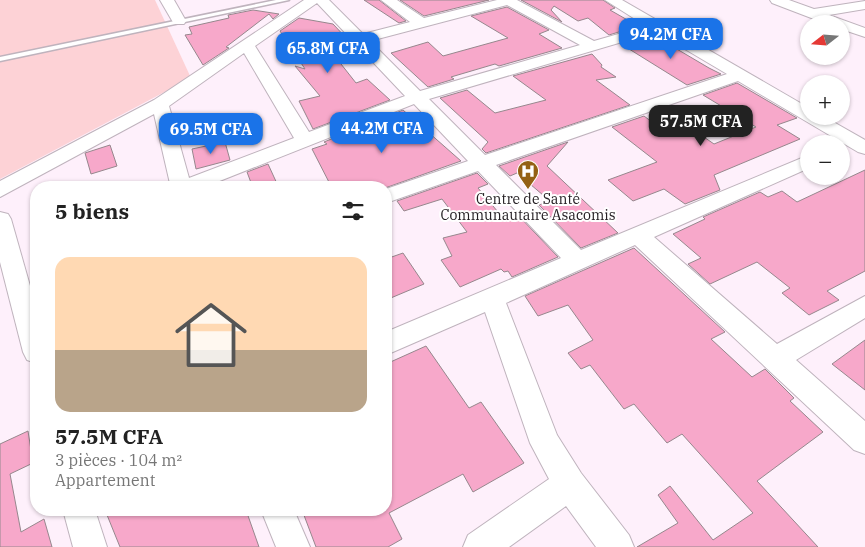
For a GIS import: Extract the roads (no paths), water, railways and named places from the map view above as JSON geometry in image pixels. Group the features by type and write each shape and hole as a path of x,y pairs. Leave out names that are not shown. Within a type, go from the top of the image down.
{"street":[{"path":"167,0 179,21"},
{"path":"0,190 160,104 313,0"},
{"path":"321,0 578,261"},
{"path":"388,0 421,23"},
{"path":"612,0 800,110"},
{"path":"777,0 814,14 865,4"},
{"path":"828,0 844,8"},
{"path":"359,39 508,1 593,46"},
{"path":"200,181 417,97 658,27"},
{"path":"850,27 865,33"},
{"path":"247,45 305,140"},
{"path":"392,194 739,75"},
{"path":"160,104 180,181"},
{"path":"825,125 856,144"},
{"path":"392,341 800,165"},
{"path":"0,219 30,330"},
{"path":"638,235 865,440"},
{"path":"492,298 545,442 570,484 617,547"},
{"path":"775,359 865,306"},
{"path":"480,547 570,484"},
{"path":"82,516 90,547"},
{"path":"280,516 293,547"}],"lane":[{"path":"0,59 286,0"}],"place":[{"name":"Centre de Santé Communautaire Asacomis","path":"528,190"}]}
